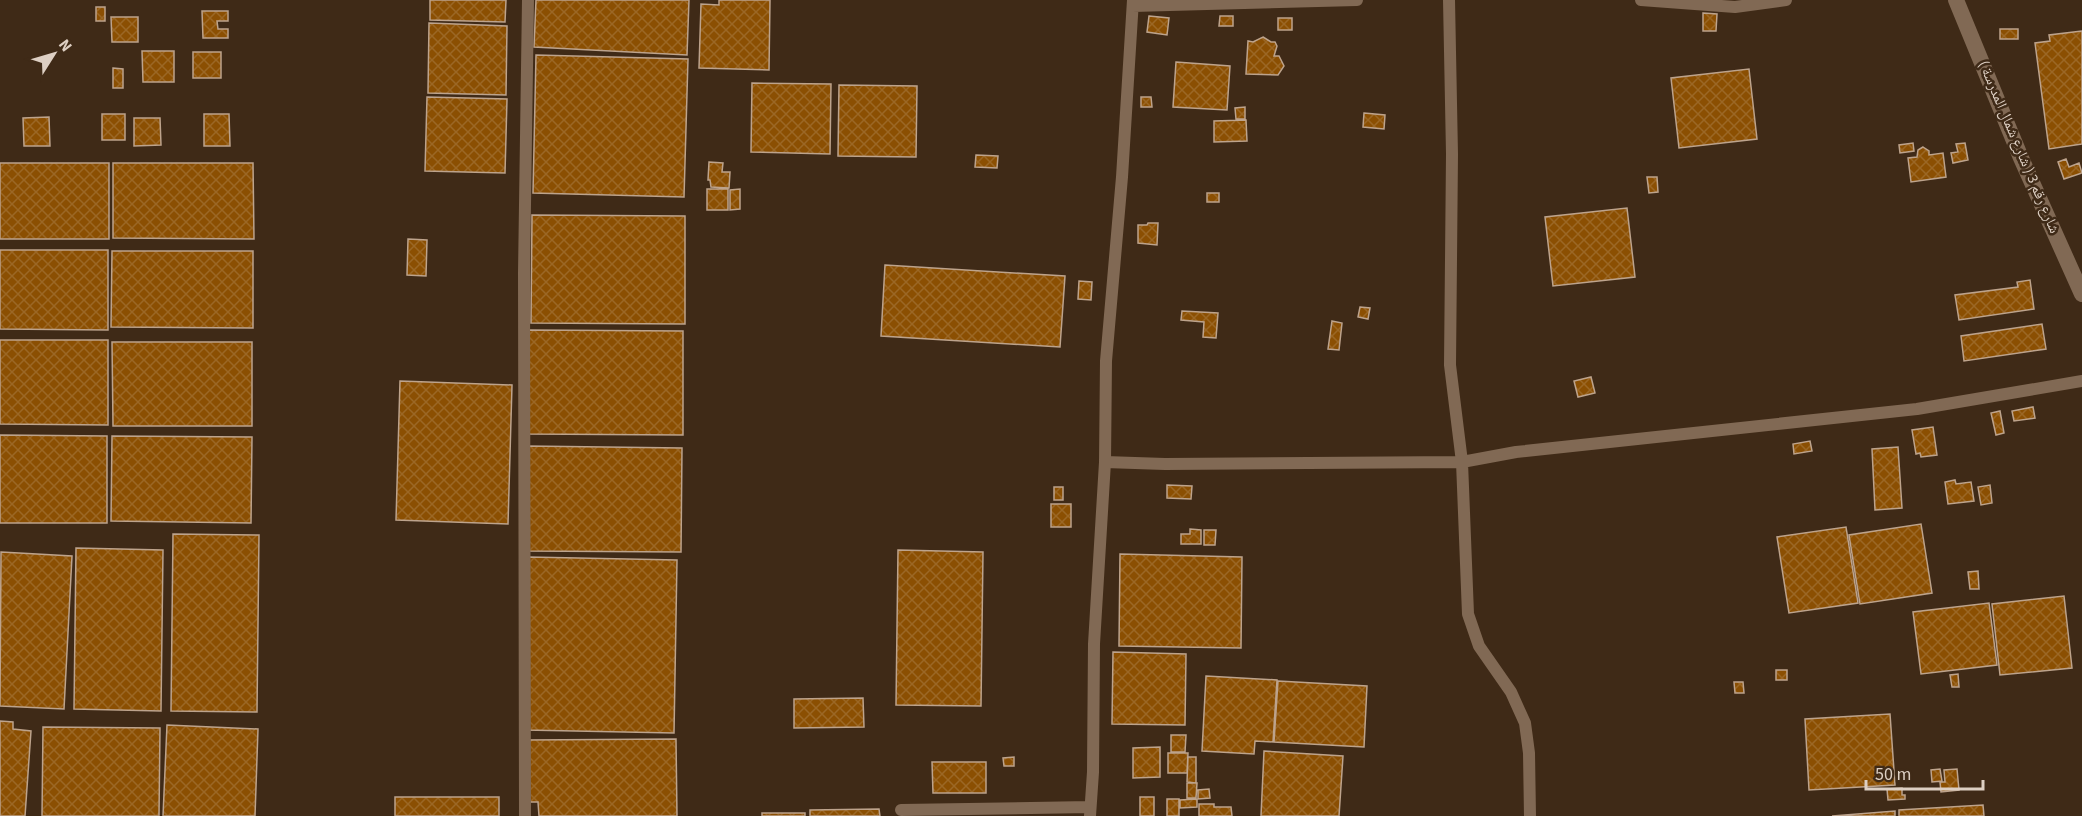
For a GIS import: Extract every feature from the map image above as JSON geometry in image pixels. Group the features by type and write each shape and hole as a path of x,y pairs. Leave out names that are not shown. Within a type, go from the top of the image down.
{"street":[{"path":"525,816 524,273 528,0"},
{"path":"901,810 1090,811 1093,772 1094,644 1105,462 1106,361 1122,177 1133,3 1357,0"},
{"path":"1449,0 1452,154 1450,365 1462,462 1468,614 1479,646 1511,692 1525,723 1529,753 1530,816"},
{"path":"1641,0 1735,7 1786,0"},
{"name":"شارع رقم 3 ( شارع شمال المدرسة )","path":"1956,0 2021,158 2082,294"},
{"path":"1105,462 1165,464 1462,462 1516,452 1917,409 2082,381"}],"building":[{"path":"430,0 506,0 505,22 430,20"},
{"path":"536,0 689,0 687,55 534,47"},
{"path":"719,0 770,0 769,70 699,68 701,4 719,5"},
{"path":"96,7 105,7 105,21 96,21"},
{"path":"202,11 228,11 228,21 217,21 218,29 228,29 228,38 203,38"},
{"path":"1703,13 1717,14 1716,31 1703,31"},
{"path":"1149,16 1169,18 1167,35 1147,32"},
{"path":"1220,16 1233,16 1233,26 1219,26"},
{"path":"111,17 138,17 138,42 112,42"},
{"path":"1278,18 1292,18 1292,30 1278,30"},
{"path":"429,23 507,26 506,95 428,93"},
{"path":"2000,29 2018,29 2018,39 2000,39"},
{"path":"2082,31 2082,144 2049,149 2035,43 2050,41 2049,35"},
{"path":"1263,37 1275,42 1277,46 1274,56 1279,56 1284,66 1278,75 1246,74 1248,41 1253,42"},
{"path":"142,51 174,51 174,82 143,82"},
{"path":"193,52 221,52 221,78 193,78"},
{"path":"536,55 688,59 684,197 533,193"},
{"path":"1176,62 1230,66 1227,110 1173,107"},
{"path":"113,68 123,69 123,88 113,88"},
{"path":"1749,69 1757,139 1679,148 1671,78"},
{"path":"752,83 831,84 830,154 751,152"},
{"path":"839,85 917,86 916,157 838,156"},
{"path":"427,97 507,99 505,173 425,171"},
{"path":"1141,97 1151,97 1152,107 1141,107"},
{"path":"1245,107 1245,119 1236,119 1235,108"},
{"path":"1364,113 1385,115 1384,129 1363,127"},
{"path":"102,114 125,114 125,140 102,140"},
{"path":"204,114 229,114 230,146 204,146"},
{"path":"49,117 50,146 24,146 23,118"},
{"path":"134,118 160,118 161,145 134,146"},
{"path":"1246,120 1247,141 1214,142 1214,121"},
{"path":"1913,143 1914,151 1900,153 1899,145"},
{"path":"1965,143 1968,160 1953,163 1951,153 1958,152 1956,144"},
{"path":"1923,147 1929,151 1929,155 1943,153 1946,177 1911,182 1908,158 1917,157 1918,150"},
{"path":"976,155 998,156 997,168 975,167"},
{"path":"2066,159 2069,167 2079,163 2082,173 2064,179 2058,162"},
{"path":"709,162 723,163 722,172 730,172 729,188 711,187 710,180 708,180"},
{"path":"0,163 109,163 109,239 0,239"},
{"path":"113,163 253,163 254,239 113,238"},
{"path":"1647,177 1657,177 1658,192 1649,193"},
{"path":"707,189 728,189 728,210 707,210"},
{"path":"740,189 740,209 730,210 730,190"},
{"path":"1207,193 1219,193 1219,202 1207,202"},
{"path":"1627,208 1635,277 1553,286 1545,217"},
{"path":"532,215 685,216 685,324 531,323"},
{"path":"1158,223 1157,245 1138,243 1138,225"},
{"path":"408,239 427,240 426,276 407,275"},
{"path":"0,250 108,250 108,330 0,329"},
{"path":"112,251 253,251 253,328 111,327"},
{"path":"885,265 1065,276 1060,347 881,336"},
{"path":"2030,280 2034,309 1959,320 1955,295 2018,287 2017,282"},
{"path":"1079,281 1092,282 1091,300 1078,299"},
{"path":"1360,307 1370,308 1368,319 1358,317"},
{"path":"1182,311 1218,313 1216,338 1203,337 1204,322 1181,320"},
{"path":"1332,321 1342,323 1339,350 1328,349"},
{"path":"2042,324 2046,349 1964,361 1961,336"},
{"path":"529,330 683,331 683,435 528,434"},
{"path":"0,340 108,340 108,425 0,424"},
{"path":"112,342 252,342 252,426 113,426"},
{"path":"1591,377 1595,393 1578,397 1574,381"},
{"path":"400,381 512,385 508,524 396,520"},
{"path":"2033,407 2035,418 2014,421 2012,411"},
{"path":"2000,411 2004,433 1996,435 1991,413"},
{"path":"1933,427 1937,455 1921,457 1920,453 1916,454 1912,430"},
{"path":"0,435 107,436 107,523 0,523"},
{"path":"112,436 252,437 251,523 111,521"},
{"path":"1810,441 1812,451 1794,454 1793,444"},
{"path":"527,446 682,448 681,552 527,551"},
{"path":"1898,447 1902,508 1875,510 1872,449"},
{"path":"1955,480 1956,484 1971,482 1974,501 1948,504 1945,482"},
{"path":"1167,485 1192,486 1191,499 1167,498"},
{"path":"1990,485 1992,503 1981,505 1978,487"},
{"path":"1054,487 1063,487 1063,500 1054,500"},
{"path":"1051,504 1071,504 1071,527 1051,527"},
{"path":"1921,524 1932,593 1860,604 1849,535"},
{"path":"1846,527 1858,603 1789,613 1777,537"},
{"path":"1190,529 1201,530 1201,544 1181,544 1181,534 1190,534"},
{"path":"1204,530 1216,530 1215,545 1204,545"},
{"path":"173,534 259,535 257,712 171,711"},
{"path":"76,548 163,550 161,711 74,709"},
{"path":"898,550 983,552 981,706 896,705"},
{"path":"1,552 72,556 64,709 0,706"},
{"path":"1120,554 1242,557 1241,648 1119,646"},
{"path":"528,557 677,560 674,733 525,730"},
{"path":"1978,571 1979,589 1970,589 1968,572"},
{"path":"2064,596 2072,668 2000,675 1992,604"},
{"path":"1989,603 1997,665 1921,674 1913,612"},
{"path":"1113,652 1186,654 1185,725 1112,724"},
{"path":"1776,670 1787,670 1787,680 1776,680"},
{"path":"1958,674 1959,687 1952,687 1950,675"},
{"path":"1206,676 1277,680 1273,742 1255,741 1254,754 1202,751"},
{"path":"1278,681 1367,686 1364,747 1274,742"},
{"path":"1734,682 1743,682 1744,693 1735,693"},
{"path":"863,698 864,727 794,728 794,699"},
{"path":"1890,714 1895,785 1809,790 1805,719"},
{"path":"0,721 13,722 13,729 31,731 25,816 0,816"},
{"path":"167,725 258,729 255,816 163,816"},
{"path":"43,727 160,728 159,816 42,816"},
{"path":"1171,735 1186,735 1185,752 1171,752"},
{"path":"676,739 677,816 539,816 538,802 527,802 526,740"},
{"path":"1160,747 1160,777 1133,778 1133,748"},
{"path":"1264,751 1343,756 1339,816 1261,816"},
{"path":"1168,753 1188,753 1187,773 1168,773"},
{"path":"1014,757 1014,766 1004,766 1003,758"},
{"path":"1188,757 1196,757 1196,783 1187,782"},
{"path":"932,762 986,762 986,793 933,793"},
{"path":"1940,769 1942,781 1932,782 1931,770"},
{"path":"1957,769 1959,790 1941,792 1940,782 1945,782 1944,770"},
{"path":"1187,783 1197,783 1196,798 1187,798"},
{"path":"1902,788 1902,795 1905,795 1905,799 1888,800 1887,789"},
{"path":"1209,789 1210,798 1198,799 1198,790"},
{"path":"395,797 499,797 499,816 395,816"},
{"path":"1140,797 1154,797 1154,816 1140,816"},
{"path":"1167,799 1179,799 1179,816 1167,816"},
{"path":"1197,799 1197,807 1180,808 1180,800"},
{"path":"1199,804 1231,807 1232,816 1199,816"},
{"path":"1983,805 1984,816 1899,816 1899,810"},
{"path":"879,809 880,816 810,816 810,810"},
{"path":"1895,811 1895,816 1832,816"},
{"path":"762,813 805,813 805,816 762,816"}]}
